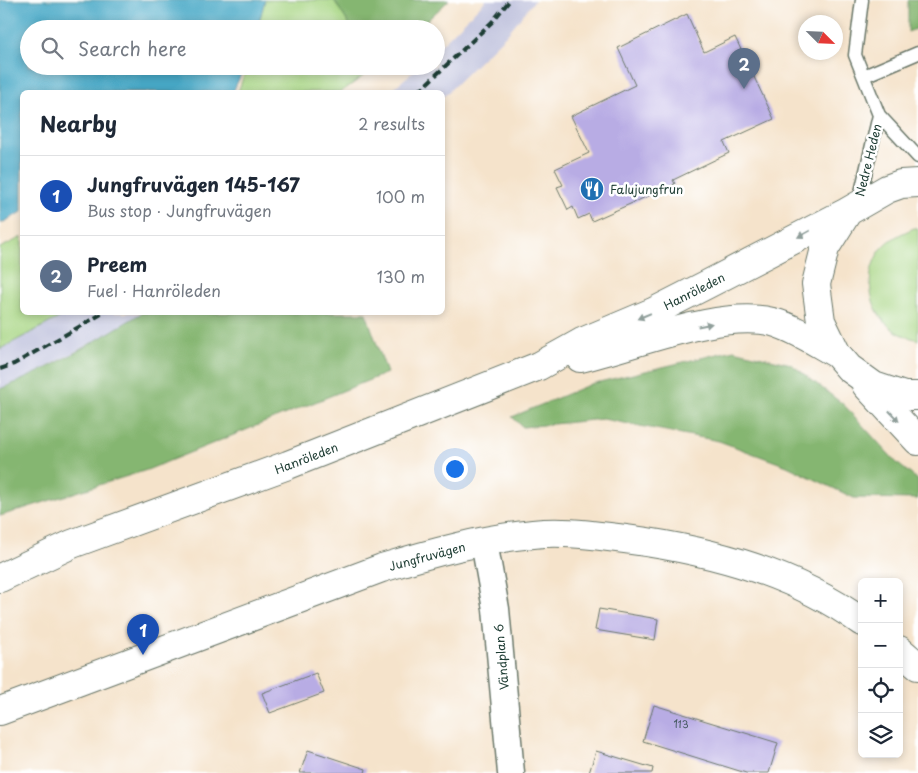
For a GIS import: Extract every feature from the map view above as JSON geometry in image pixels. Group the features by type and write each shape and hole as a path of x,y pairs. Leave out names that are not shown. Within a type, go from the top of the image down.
{"main road":[{"name":"Hanröleden","path":"0,578 72,544 288,465 539,366 582,342 653,312 888,189 901,184 918,183"},
{"path":"852,209 825,248 816,284 821,321 843,361 918,441"},
{"name":"Hanröleden","path":"539,366 582,358 704,325 740,318 767,321 788,327 843,361"},
{"path":"843,361 874,386 904,396 918,396"},
{"name":"Jungfruvägen","path":"0,711 382,568 423,555 534,534 575,533 634,540 709,554 769,573 814,592 858,620"},
{"name":"Hanröleden","path":"0,559 72,544"},
{"path":"903,653 918,666"}],"street":[{"name":"Vändplan 6","path":"484,542 496,609 511,773"}],"lane":[{"name":"Nedre Heden","path":"862,0 855,55 880,115 918,157"},
{"path":"864,76 918,53"},
{"name":"Nedre Heden","path":"852,209 880,115"}],"shaded area":[{"path":"486,0 535,0 506,35 445,95 445,90 391,90 409,75 445,75 445,41"},
{"path":"64,315 139,315 22,381 0,389 0,349"}],"green space":[{"path":"265,0 334,0 346,20 259,20"},
{"path":"334,0 449,0 428,20 346,20"},
{"path":"908,0 918,0 918,28 908,32"},
{"path":"244,75 365,75 344,90 239,90"},
{"path":"914,228 918,228 918,340 896,332 882,319 872,299 870,288 873,265 877,255 891,240"},
{"path":"20,238 20,315 64,315 0,349 0,248"},
{"path":"139,315 367,315 387,373 147,470 0,516 0,389 55,364"},
{"path":"734,350 791,364 844,405 897,463 918,480 918,499 854,498 787,466 719,441 603,419 523,427 512,417 591,384"}],"water":[{"path":"0,0 265,0 259,20 20,20 20,75 241,75 234,90 20,90 20,213 0,224"}],"building":[{"path":"687,14 704,52 735,37 774,119 724,142 729,153 673,180 675,184 592,221 589,214 578,219 573,207 568,210 557,187 563,185 555,169 589,153 571,116 635,85 618,48"},
{"path":"599,609 658,619 655,640 595,630"},
{"path":"316,673 324,693 270,713 262,693"},
{"path":"654,705 778,743 769,773 746,773 643,741"},
{"path":"308,750 366,769 365,773 300,773"},
{"path":"596,751 653,768 652,773 589,773"}],"railway":[{"path":"445,66 492,22 510,0"},
{"path":"420,90 436,75"},
{"path":"0,369 14,364 100,315"}],"place":[{"name":"Preem","path":"744,89"},
{"name":"Falujungfrun","path":"592,189"},
{"name":"Jungfruvägen 145-167","path":"143,655"}]}
